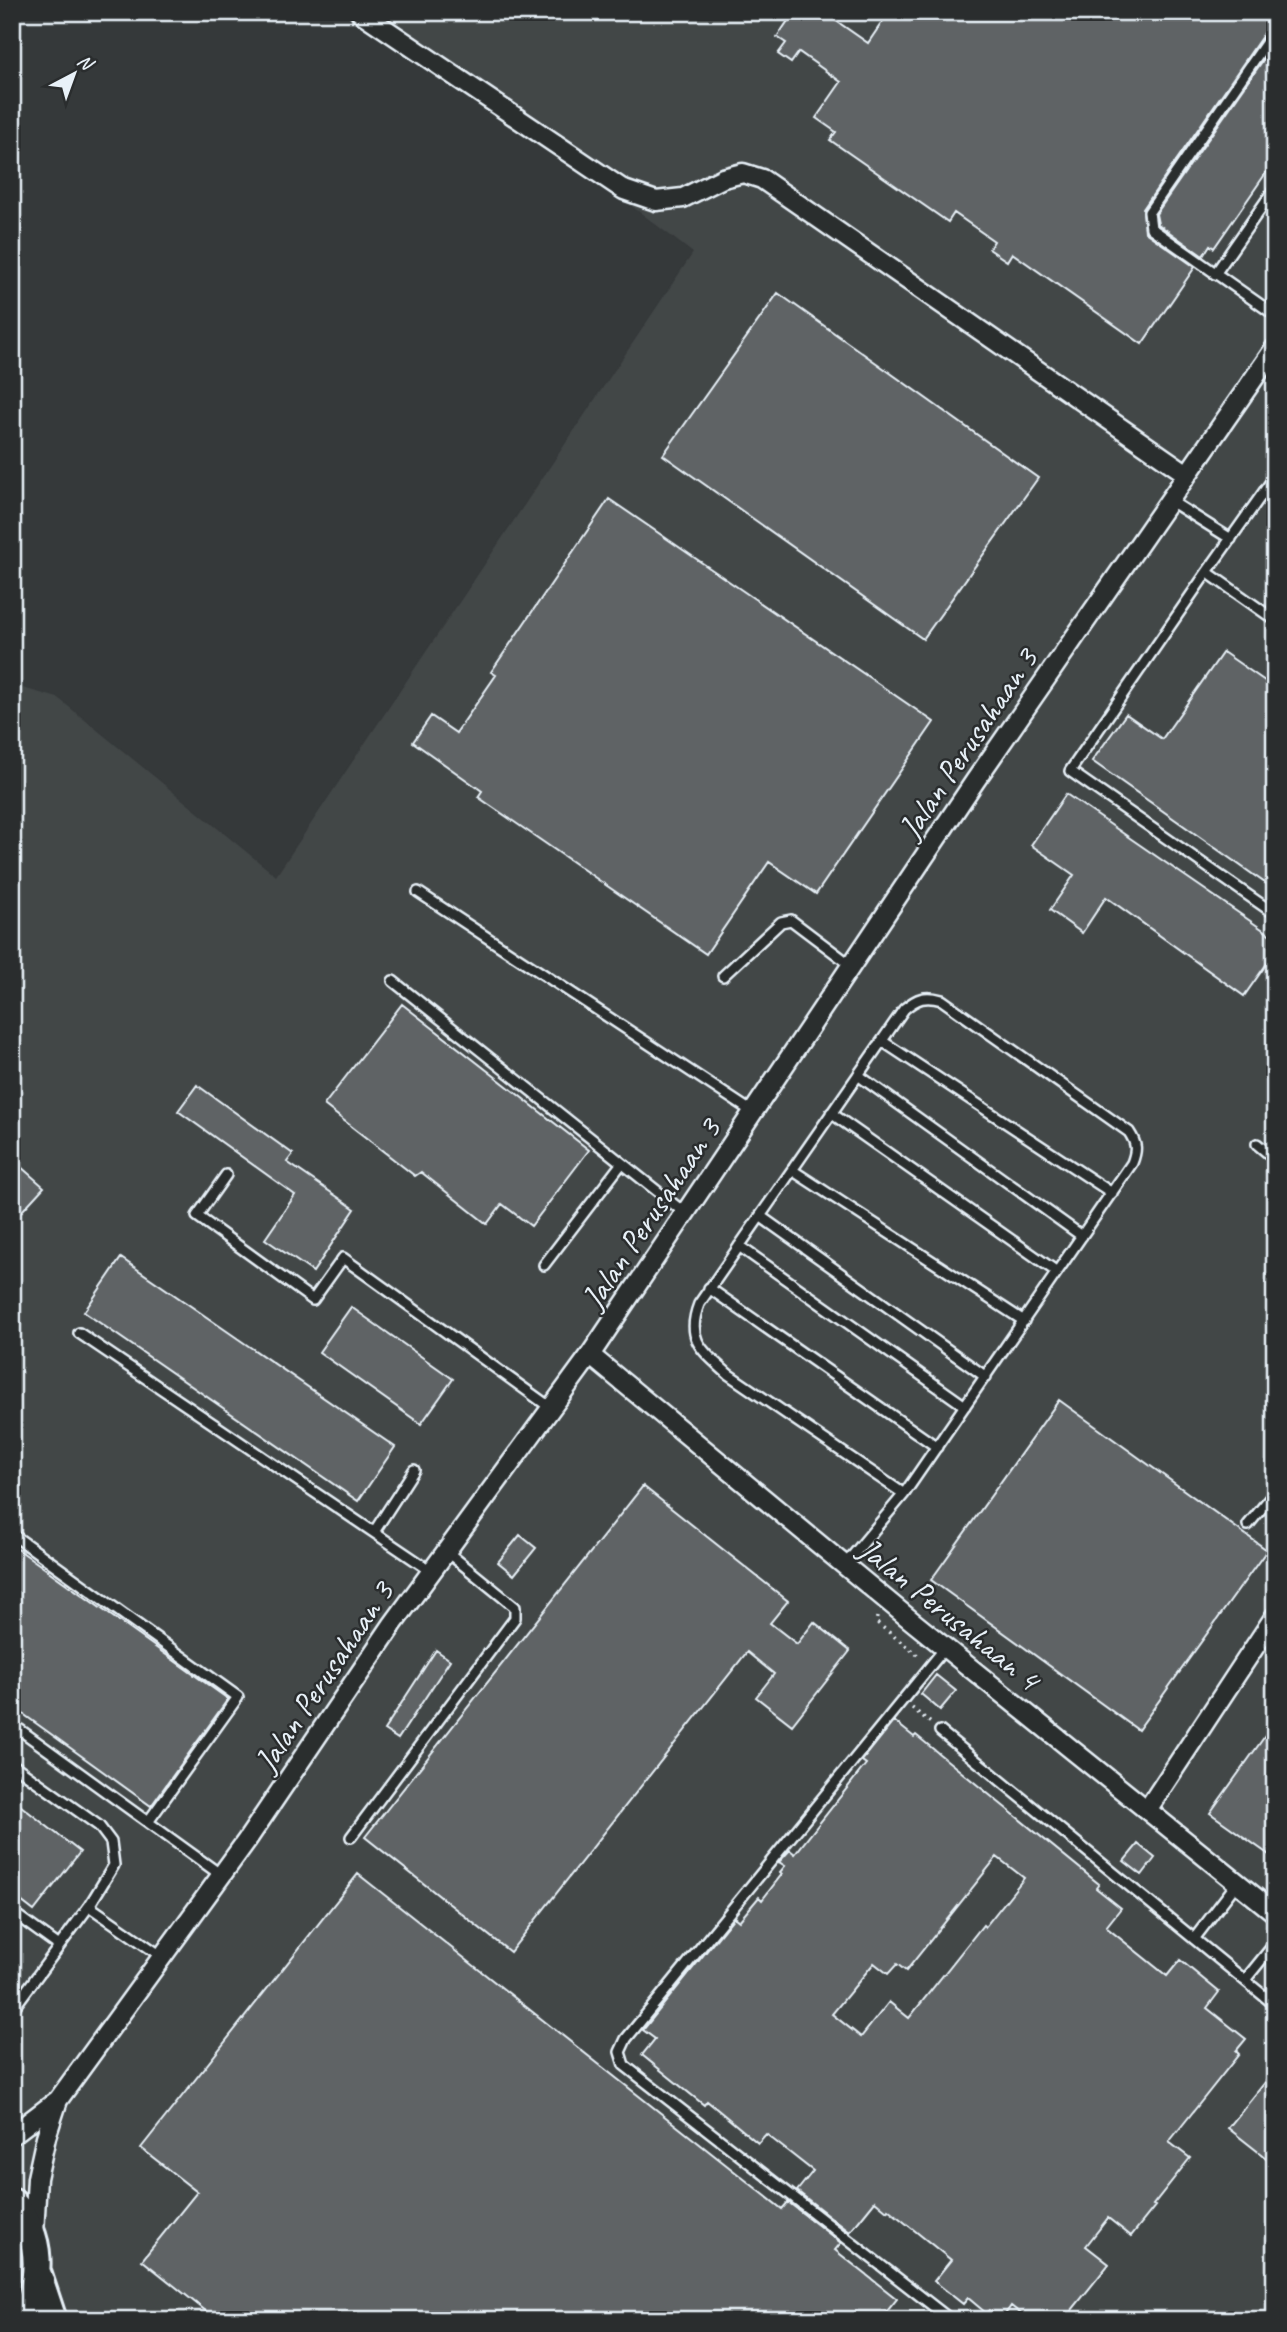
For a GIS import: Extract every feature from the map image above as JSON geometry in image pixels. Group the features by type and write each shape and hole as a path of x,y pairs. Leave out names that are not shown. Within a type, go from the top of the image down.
{"main road":[{"path":"12,2202 22,2212 34,2238 38,2275 53,2320"},
{"path":"22,2320 32,2299 38,2275"}],"street":[{"path":"360,12 624,190 656,201 684,198 723,177 743,173 762,179 1187,474"},
{"name":"Jalan Perusahaan 3","path":"58,2100 221,1875 393,1624 590,1355 983,770 1275,348"},
{"name":"Jalan Perusahaan 4","path":"590,1355 844,1566 1275,1913"},
{"path":"1147,1810 1275,1616"},
{"path":"12,2135 58,2100"},
{"path":"34,2238 37,2178 58,2100"}],"lane":[{"path":"1275,30 1149,212 1151,228 1275,315"},
{"path":"1215,274 1275,188"},
{"path":"1275,476 1070,771 1275,914"},
{"path":"1169,500 1231,539"},
{"path":"1208,572 1275,620"},
{"path":"418,892 754,1114"},
{"path":"723,976 781,922 791,920 852,966"},
{"path":"393,981 686,1214"},
{"path":"844,1566 904,1494 1083,1236 1137,1152 1129,1132 942,1000 931,996 917,998 904,1009 709,1288 693,1320 695,1338 728,1374 904,1494"},
{"path":"882,1041 1112,1193"},
{"path":"858,1075 1083,1236"},
{"path":"831,1113 1057,1272"},
{"path":"1256,1144 1275,1159"},
{"path":"544,1265 622,1163"},
{"path":"792,1170 1024,1321"},
{"path":"226,1175 197,1216 302,1293 313,1300 343,1258 551,1408"},
{"path":"760,1216 986,1377"},
{"path":"739,1246 965,1406"},
{"path":"709,1288 937,1447"},
{"path":"79,1333 431,1571"},
{"path":"374,1532 414,1470"},
{"path":"1248,1525 1275,1492"},
{"path":"12,1534 238,1697 148,1822"},
{"path":"351,1837 515,1618 514,1607 446,1551"},
{"path":"945,1648 626,2039 620,2052 624,2065 951,2320"},
{"path":"12,1724 221,1875"},
{"path":"940,1731 1275,2005"},
{"path":"12,1764 99,1826 111,1842 114,1865 89,1906 12,2010"},
{"path":"1194,1938 1237,1883"},
{"path":"89,1906 161,1956"},
{"path":"12,1912 59,1946"},
{"path":"1245,1980 1275,1943"}],"path":[{"path":"903,1700 940,1731"}],"shaded area":[{"path":"395,12 1275,12 1275,2320 12,2320 12,685 58,698 276,876 693,253 389,20"}],"building":[{"path":"794,12 841,12 835,20 868,43 889,12 1275,12 1275,23 1269,26 1143,209 1145,232 1195,267 1142,344 1012,253 1007,261 989,249 994,241 954,213 948,222 830,140 836,132 816,118 841,82 799,52 791,63 778,54 786,43 777,37"},
{"path":"1275,43 1275,160 1214,248 1210,245 1203,256 1158,224 1156,214"},
{"path":"778,293 1038,478 923,639 663,455"},
{"path":"609,499 934,722 816,894 769,862 706,954 478,797 482,791 413,742 431,716 456,733 496,675 491,672"},
{"path":"1223,652 1275,688 1275,890 1092,761 1126,714 1162,739"},
{"path":"1066,794 1275,938 1275,952 1244,996 1106,897 1082,933 1050,910 1074,875 1031,845"},
{"path":"402,1004 589,1150 531,1226 502,1204 487,1224 421,1172 415,1176 324,1105"},
{"path":"197,1085 293,1154 287,1162 355,1209 313,1272 265,1239 295,1195 178,1111"},
{"path":"12,1159 44,1187 12,1222"},
{"path":"121,1258 395,1447 358,1501 84,1312"},
{"path":"351,1307 453,1379 421,1424 319,1352"},
{"path":"1059,1400 1267,1550 1138,1730 931,1580"},
{"path":"643,1486 788,1601 770,1623 797,1644 814,1622 850,1651 792,1725 756,1697 774,1674 747,1652 510,1952 365,1837"},
{"path":"520,1535 536,1548 514,1575 498,1562"},
{"path":"12,1545 228,1699 151,1806 12,1706"},
{"path":"436,1650 450,1660 398,1739 384,1730"},
{"path":"936,1675 956,1691 940,1710 921,1694"},
{"path":"894,1721 914,1737 916,1735 1099,1884 1096,1888 1121,1908 1106,1927 1167,1976 1180,1960 1219,1992 1207,2008 1246,2039 1236,2051 1239,2054 1169,2142 1190,2158 1153,2205 1155,2206 1131,2236 1108,2218 1086,2246 1109,2264 1064,2320 1029,2320 1011,2306 1001,2320 989,2310 986,2313 968,2298 963,2304 934,2281 951,2260 888,2209 887,2211 875,2201 850,2232 797,2191 813,2171 766,2134 758,2143 707,2101 704,2105 642,2055 655,2039 643,2030 734,1917 739,1921 759,1897 762,1900 782,1874 780,1872 785,1866 779,1862 790,1850 795,1854 866,1764 862,1761","holes":["997,1857 1024,1878 909,2018 889,2002 861,2037 832,2014 874,1963 888,1974 897,1964 906,1971"]},
{"path":"1275,1722 1275,1859 1210,1813"},
{"path":"12,1799 80,1852 34,1911 12,1894"},
{"path":"1138,1844 1155,1858 1142,1875 1124,1861"},
{"path":"358,1874 782,2209 788,2202 841,2243 835,2250 897,2299 880,2320 217,2320 142,2260 197,2192 141,2148"},
{"path":"1275,2070 1275,2165 1228,2128"}]}
